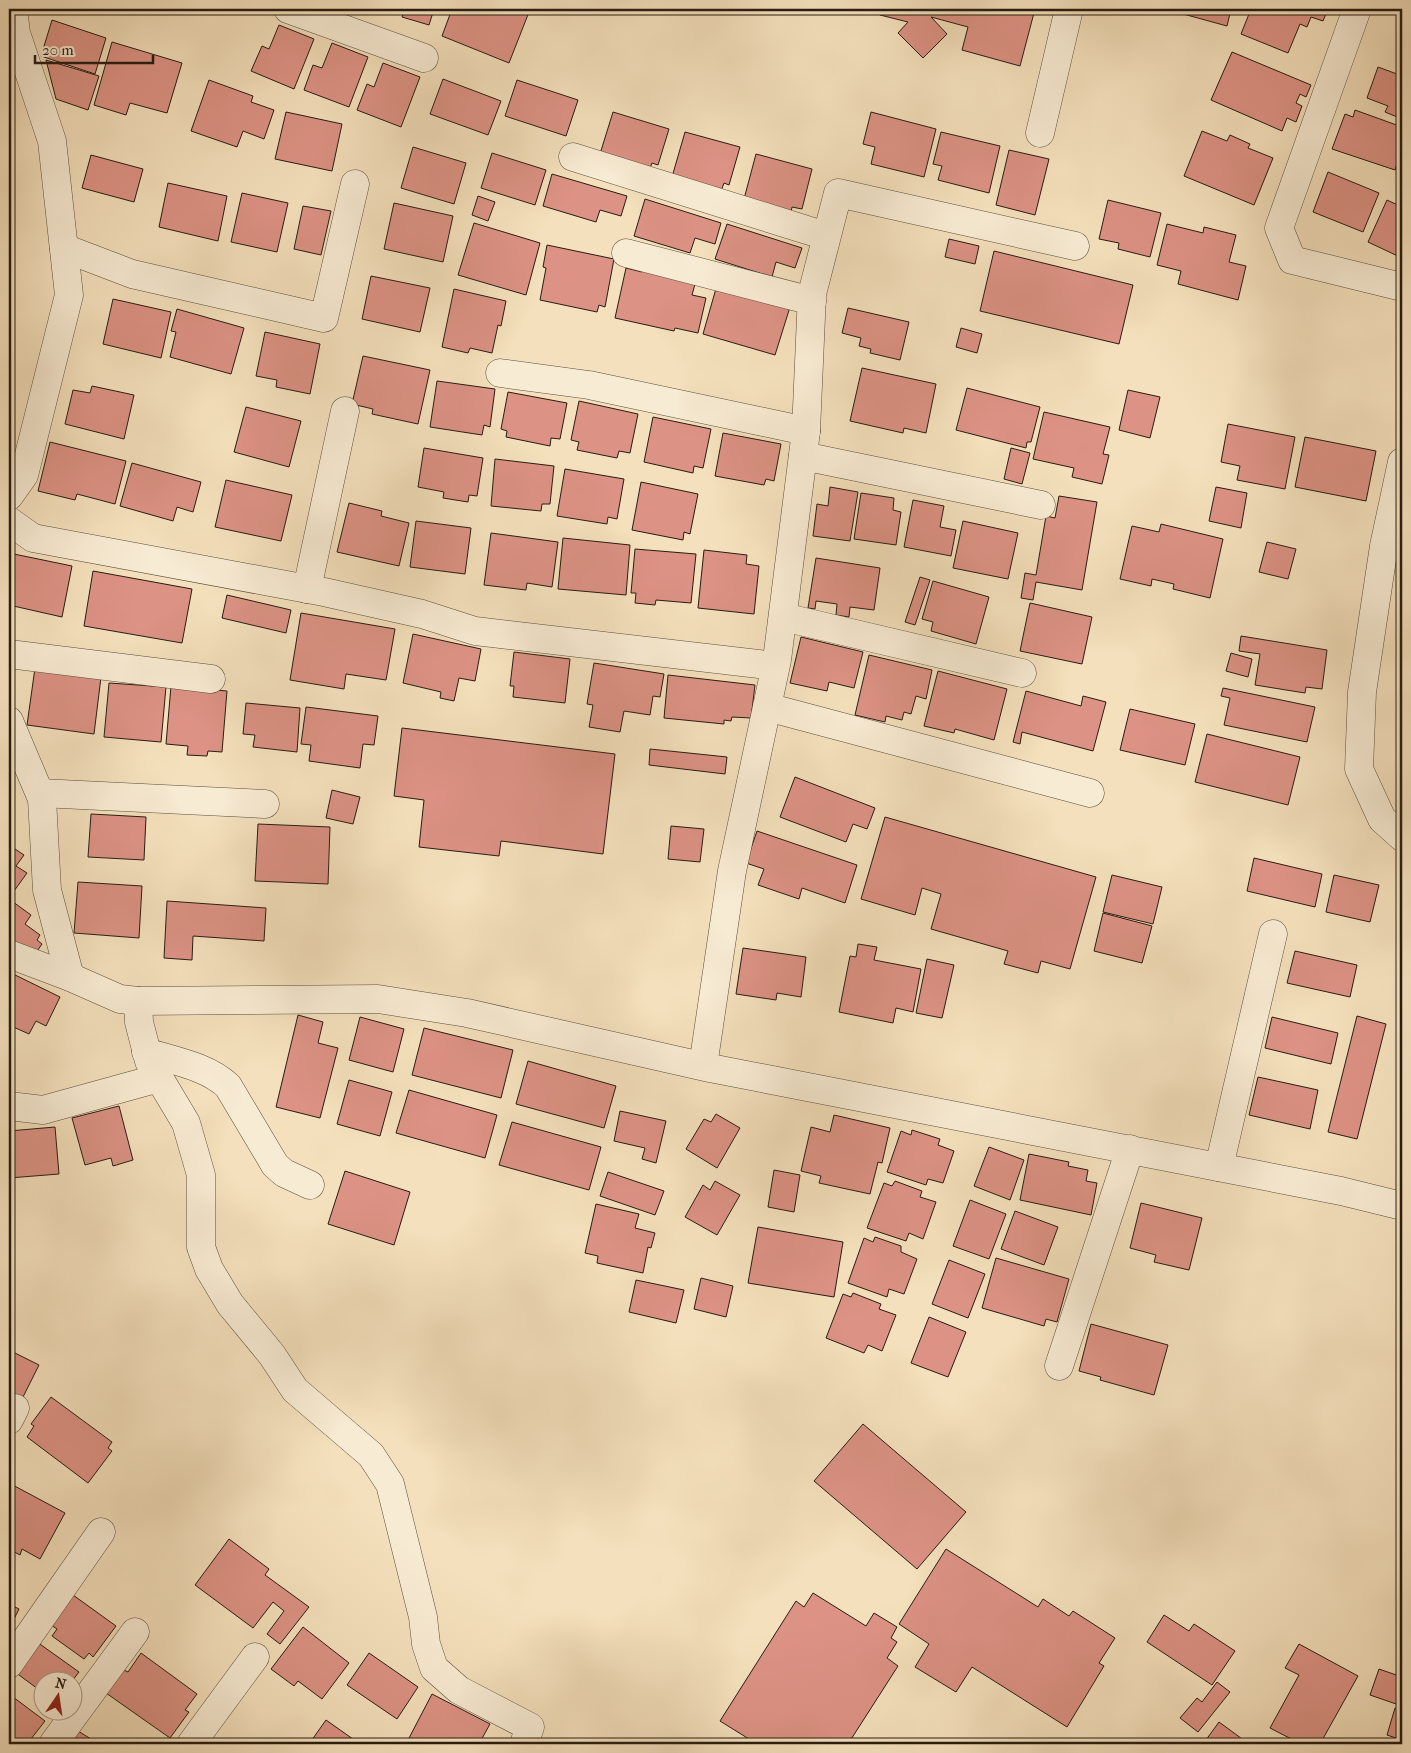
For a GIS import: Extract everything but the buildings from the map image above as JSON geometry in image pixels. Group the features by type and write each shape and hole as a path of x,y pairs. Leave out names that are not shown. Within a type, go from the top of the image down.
{"street":[{"path":"9,496 24,475 69,295 52,141 16,33 13,9"},
{"path":"288,9 424,58"},
{"path":"1040,133 1069,9"},
{"path":"1357,9 1279,228 1292,260 1402,287"},
{"path":"572,157 826,236"},
{"path":"64,248 132,274 324,318 355,184"},
{"path":"703,1066 732,871 767,707 783,616 804,444 812,300 826,236 838,193 1075,246"},
{"path":"626,253 812,300"},
{"path":"500,372 589,385 804,444 1040,505"},
{"path":"307,589 345,411"},
{"path":"1402,462 1384,546 1362,692 1359,770 1382,819 1402,837"},
{"path":"9,521 33,538 307,589 422,614 475,631 775,666"},
{"path":"783,616 1022,673"},
{"path":"9,654 211,679"},
{"path":"767,707 1090,793"},
{"path":"9,721 40,794 46,890 70,976"},
{"path":"40,794 265,804"},
{"path":"1219,1166 1273,934"},
{"path":"9,954 70,976 120,999 138,1002 378,999 466,1013 703,1066 1219,1166 1341,1191 1402,1206"},
{"path":"138,1002 146,1052 186,1123 201,1175 201,1248 209,1269 230,1304 272,1355 295,1390 371,1455 390,1484 423,1617 426,1644 434,1668 459,1690 530,1727 524,1744"},
{"path":"146,1052 219,1077 228,1086 275,1164 284,1173 310,1184"},
{"path":"9,1106 43,1110 159,1078"},
{"path":"1059,1366 1130,1149"},
{"path":"9,1664 101,1532"},
{"path":"53,1744 135,1632"},
{"path":"191,1744 256,1657"}]}
